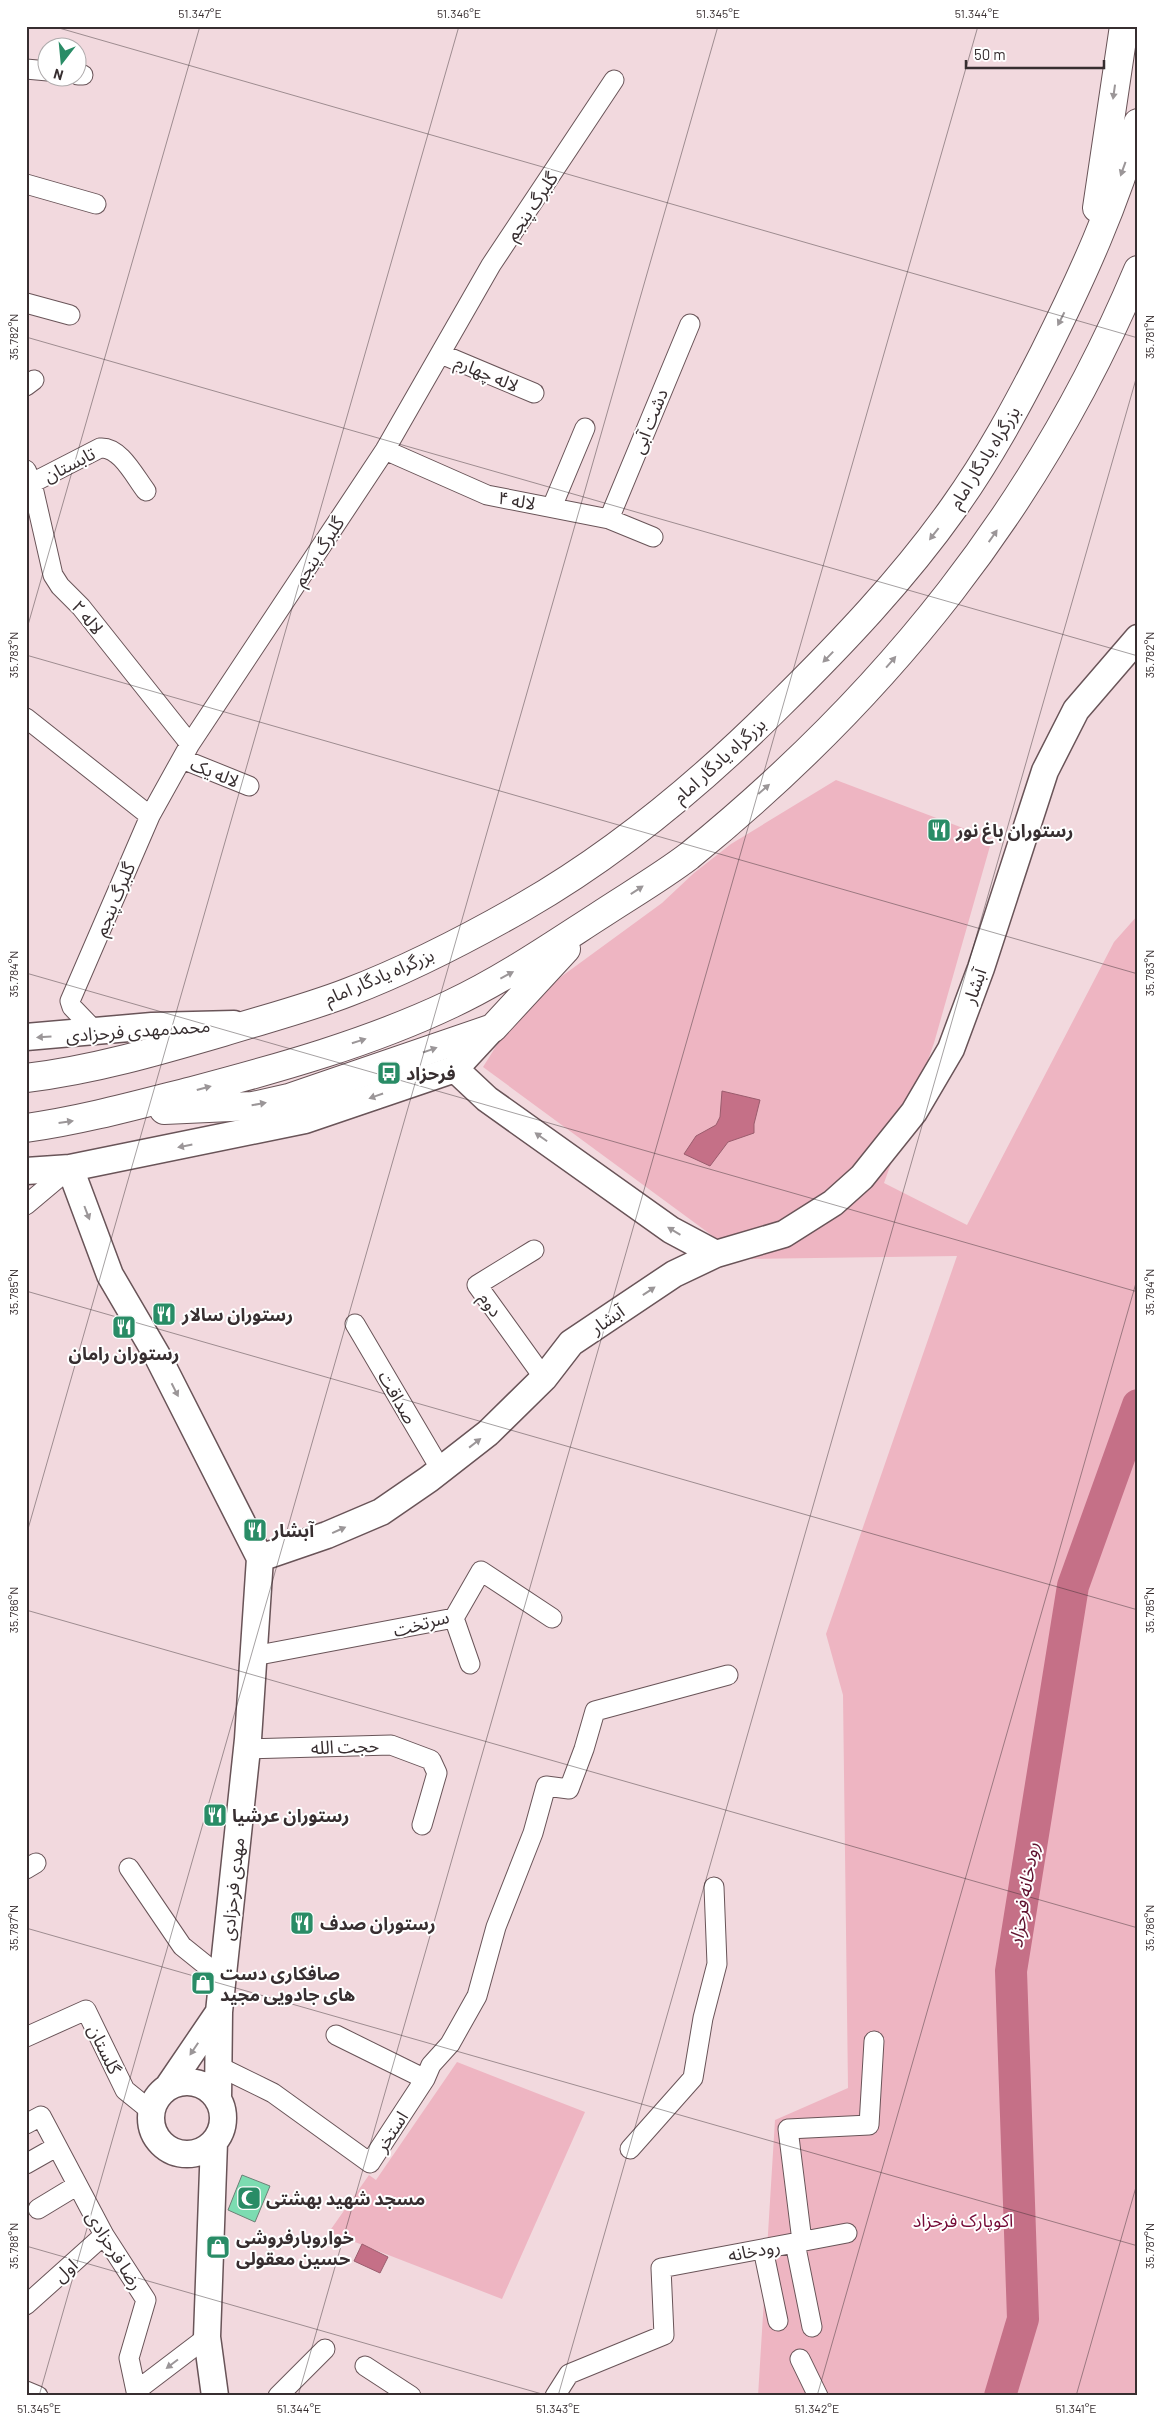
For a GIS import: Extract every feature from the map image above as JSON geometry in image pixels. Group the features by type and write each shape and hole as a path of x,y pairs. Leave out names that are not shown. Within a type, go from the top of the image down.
{"highway":[{"path":"1090,253 1124,26"},
{"name":"بزرگراه یادگار امام","path":"26,1078 96,1067 250,1024 347,993 390,974 466,938 527,905 604,855 734,750 831,654 910,564 953,509 998,439 1072,296 1116,191 1138,123"},
{"path":"26,1128 74,1121 264,1072 389,1031 450,1005 514,971 686,858 810,748 868,689 952,591 1024,490 1055,439 1084,384 1138,270"},
{"path":"106,1113 253,1106 289,1098 493,1028 596,917"}],"street":[{"name":"گلبرگ پنجم","path":"96,1032 72,1007 70,1001 150,816 186,752 384,450 491,265 614,80"},
{"path":"26,184 96,204"},
{"path":"26,303 70,315"},
{"name":"دشت آبی","path":"609,519 690,324"},
{"name":"لاله چهارم","path":"441,354 534,393"},
{"path":"552,507 585,428"},
{"name":"تابستان","path":"29,476 106,447 119,456 146,491"},
{"name":"لاله ۴","path":"384,450 487,495 609,519 653,537"},
{"name":"لاله ۲","path":"29,476 52,575 81,607 186,752"},
{"name":"آبشار","path":"260,1558 327,1535 381,1512 441,1470 488,1433 544,1378 571,1343 674,1274 716,1254 784,1234 833,1203 862,1177 914,1112 951,1049 981,968 1045,771 1076,710 1138,638"},
{"path":"26,718 150,816"},
{"name":"لاله یک","path":"186,752 249,786"},
{"name":"محمدمهدی فرحزادی","path":"26,1038 152,1026 250,1024"},
{"path":"26,1170 70,1168 305,1120 456,1069 493,1028"},
{"path":"456,1069 487,1099 671,1230 716,1254"},
{"path":"26,1205 70,1168"},
{"path":"70,1168 110,1274 158,1357 260,1558"},
{"name":"دوم","path":"534,1250 477,1285 544,1378"},
{"name":"صداقت","path":"355,1324 441,1470"},
{"name":"مهدی فرحزادی","path":"218,2100 219,2012 247,1749 260,1558"},
{"name":"سرتخت","path":"254,1656 454,1618 480,1571 552,1618"},
{"path":"454,1618 470,1664"},
{"path":"336,2035 425,2079 431,2065 450,2044 477,1996 496,1927 533,1833 546,1786 569,1789 595,1711 728,1674"},
{"name":"حجت الله","path":"247,1749 390,1745 431,1760 437,1773 422,1825"},
{"path":"129,1868 182,1946 223,1979"},
{"path":"630,2148 693,2078 703,2018 717,1964 714,1886"},
{"name":"گلستان","path":"28,2033 86,2010 125,2090 151,2111"},
{"path":"168,2086 185,2082 201,2084 218,2100 223,2110 220,2133 214,2142 204,2150 193,2153 180,2153 170,2150 154,2133 151,2111 155,2101 168,2086 219,2012"},
{"path":"812,2327 798,2242 788,2129 868,2125 874,2041"},
{"name":"استخر","path":"218,2066 273,2093 370,2164 425,2079"},
{"name":"رضا فرحزادی","path":"34,2120 56,2147 104,2234 146,2300 129,2358 136,2391 207,2337"},
{"path":"214,2142 207,2337 215,2396"},
{"path":"26,2164 56,2147"},
{"path":"180,2153 200,2182 213,2208"},
{"path":"38,2208 76,2186"},
{"name":"رودخانه","path":"555,2396 569,2374 664,2335 661,2268 847,2233"},
{"name":"اول","path":"26,2305 104,2234"},
{"path":"762,2249 778,2321"},
{"path":"278,2396 326,2349"},
{"path":"800,2359 818,2396"},
{"path":"364,2366 411,2396"},
{"path":"26,2391 38,2396"}],"green space":[{"name":"اکوپارک فرحزاد","path":"836,780 992,839 934,1043 884,1183 967,1225 1114,942 1138,915 1138,2396 758,2396 775,2120 848,2088 843,1695 826,1634 957,1256 744,1259 483,1067 517,1013 558,979 662,903 694,873 731,844"},
{"path":"457,2062 585,2112 502,2299 329,2232 369,2175 376,2180"}],"shaded area":[{"path":"722,1091 760,1100 754,1124 754,1133 728,1142 710,1166 684,1154 696,1136 716,1125 720,1117"},
{"path":"362,2244 388,2257 380,2273 354,2261"}],"building":[{"name":"مسجد شهید بهشتی","path":"242,2175 270,2186 255,2222 228,2210"}],"waterway":[{"name":"رودخانه فرحزاد","path":"1000,2396 1023,2319 1011,1971 1073,1586 1138,1405"}],"place":[{"name":"رستوران باغ نور","path":"939,830"},
{"name":"فرحزاد","path":"389,1073"},
{"name":"رستوران سالار","path":"164,1314"},
{"name":"رستوران رامان","path":"124,1327"},
{"name":"آبشار","path":"255,1530"},
{"name":"رستوران عرشیا","path":"215,1815"},
{"name":"رستوران صدف","path":"302,1923"},
{"name":"صافکاری دست های جادویی مجید","path":"203,1983"},
{"name":"مسجد شهید بهشتی","path":"249,2198"},
{"name":"خواروبارفروشی حسین معقولی","path":"218,2247"}]}
